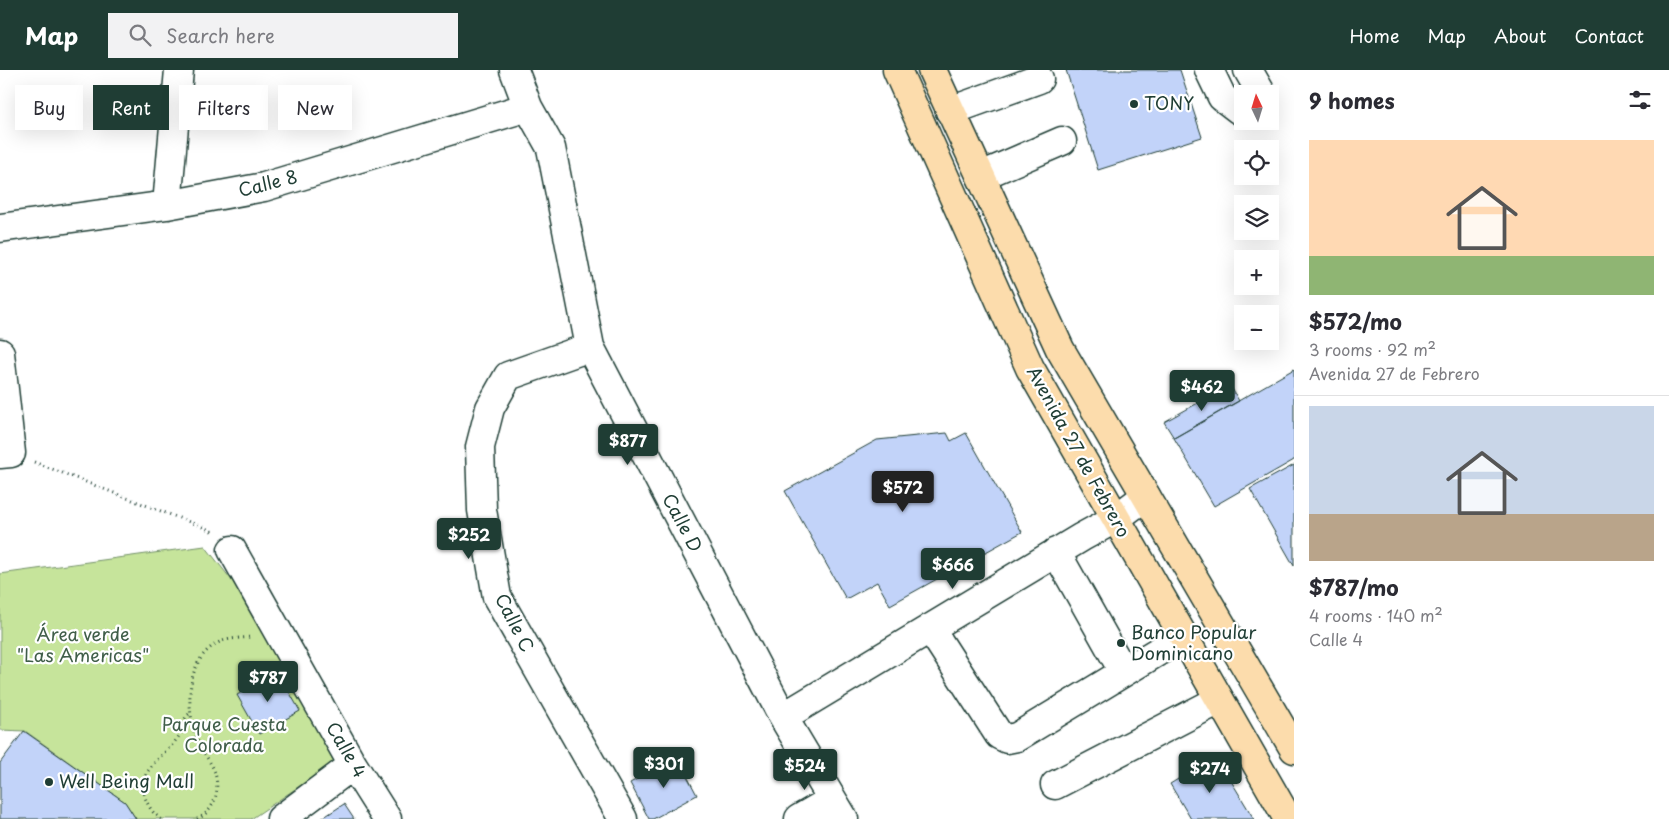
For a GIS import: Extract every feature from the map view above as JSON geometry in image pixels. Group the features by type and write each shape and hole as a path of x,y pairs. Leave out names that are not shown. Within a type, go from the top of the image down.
{"main road":[{"name":"Avenida 27 de Febrero","path":"897,70 1030,368 1182,637 1288,819"},
{"name":"Avenida 27 de Febrero","path":"932,70 1060,349 1294,749"}],"street":[{"path":"167,205 179,70"},
{"name":"Calle D","path":"514,70 528,108 551,148 590,347 783,717 838,809"},
{"path":"1209,70 1222,97 1234,106"},
{"path":"1248,70 1257,85"},
{"path":"950,110 1039,79"},
{"name":"Calle 8","path":"0,228 167,205 264,187 528,108"},
{"path":"981,176 1062,141"},
{"name":"Calle C","path":"590,347 508,376 490,408 480,447 482,510 497,597 623,819"},
{"path":"0,353 5,454"},
{"path":"783,717 1056,552 1115,519 1146,496"},
{"name":"Calle 4","path":"232,550 353,765 388,819"},
{"path":"1056,552 1123,671"},
{"path":"930,628 998,735 1007,739 1017,737 1123,671 1182,637"},
{"path":"1056,785 1219,700"},
{"path":"281,819 353,765"},
{"path":"799,819 838,809"}],"path":[{"path":"5,454 210,530 232,550"},
{"path":"197,819 210,809 215,800 216,786 214,772 197,740 191,713 192,678 197,665 204,654 223,641 256,636 280,636"},
{"path":"161,819 155,816 147,804 143,793 143,781 149,769 180,734 185,717 191,713"}],"green space":[{"path":"205,546 237,587 335,762 251,819 136,819 125,802 25,731 0,730 0,574"}],"building":[{"name":"TONY","path":"1066,70 1180,70 1202,137 1098,170"},
{"path":"1294,369 1294,460 1214,506 1174,438"},
{"path":"1230,385 1239,401 1174,438 1164,422"},
{"path":"947,433 951,441 966,433 1022,532 890,605 877,582 846,599 785,491 877,440"},
{"path":"1294,465 1294,566 1250,489"},
{"path":"278,672 300,711 259,734 237,695"},
{"name":"Well Being Mall","path":"24,731 125,802 136,819 0,819 0,763"},
{"path":"1216,756 1254,819 1191,819 1170,784"},
{"path":"677,757 697,795 653,819 649,819 630,783"},
{"path":"344,804 354,819 321,819"}],"place":[{"name":"TONY","path":"1134,104"},
{"name":"Banco Popular Dominicano","path":"1121,643"},
{"name":"Well Being Mall","path":"49,782"}],"park label":[{"name":"Área verde \"Las Americas\"","path":"83,645"},
{"name":"Parque Cuesta Colorada","path":"224,735"}]}
